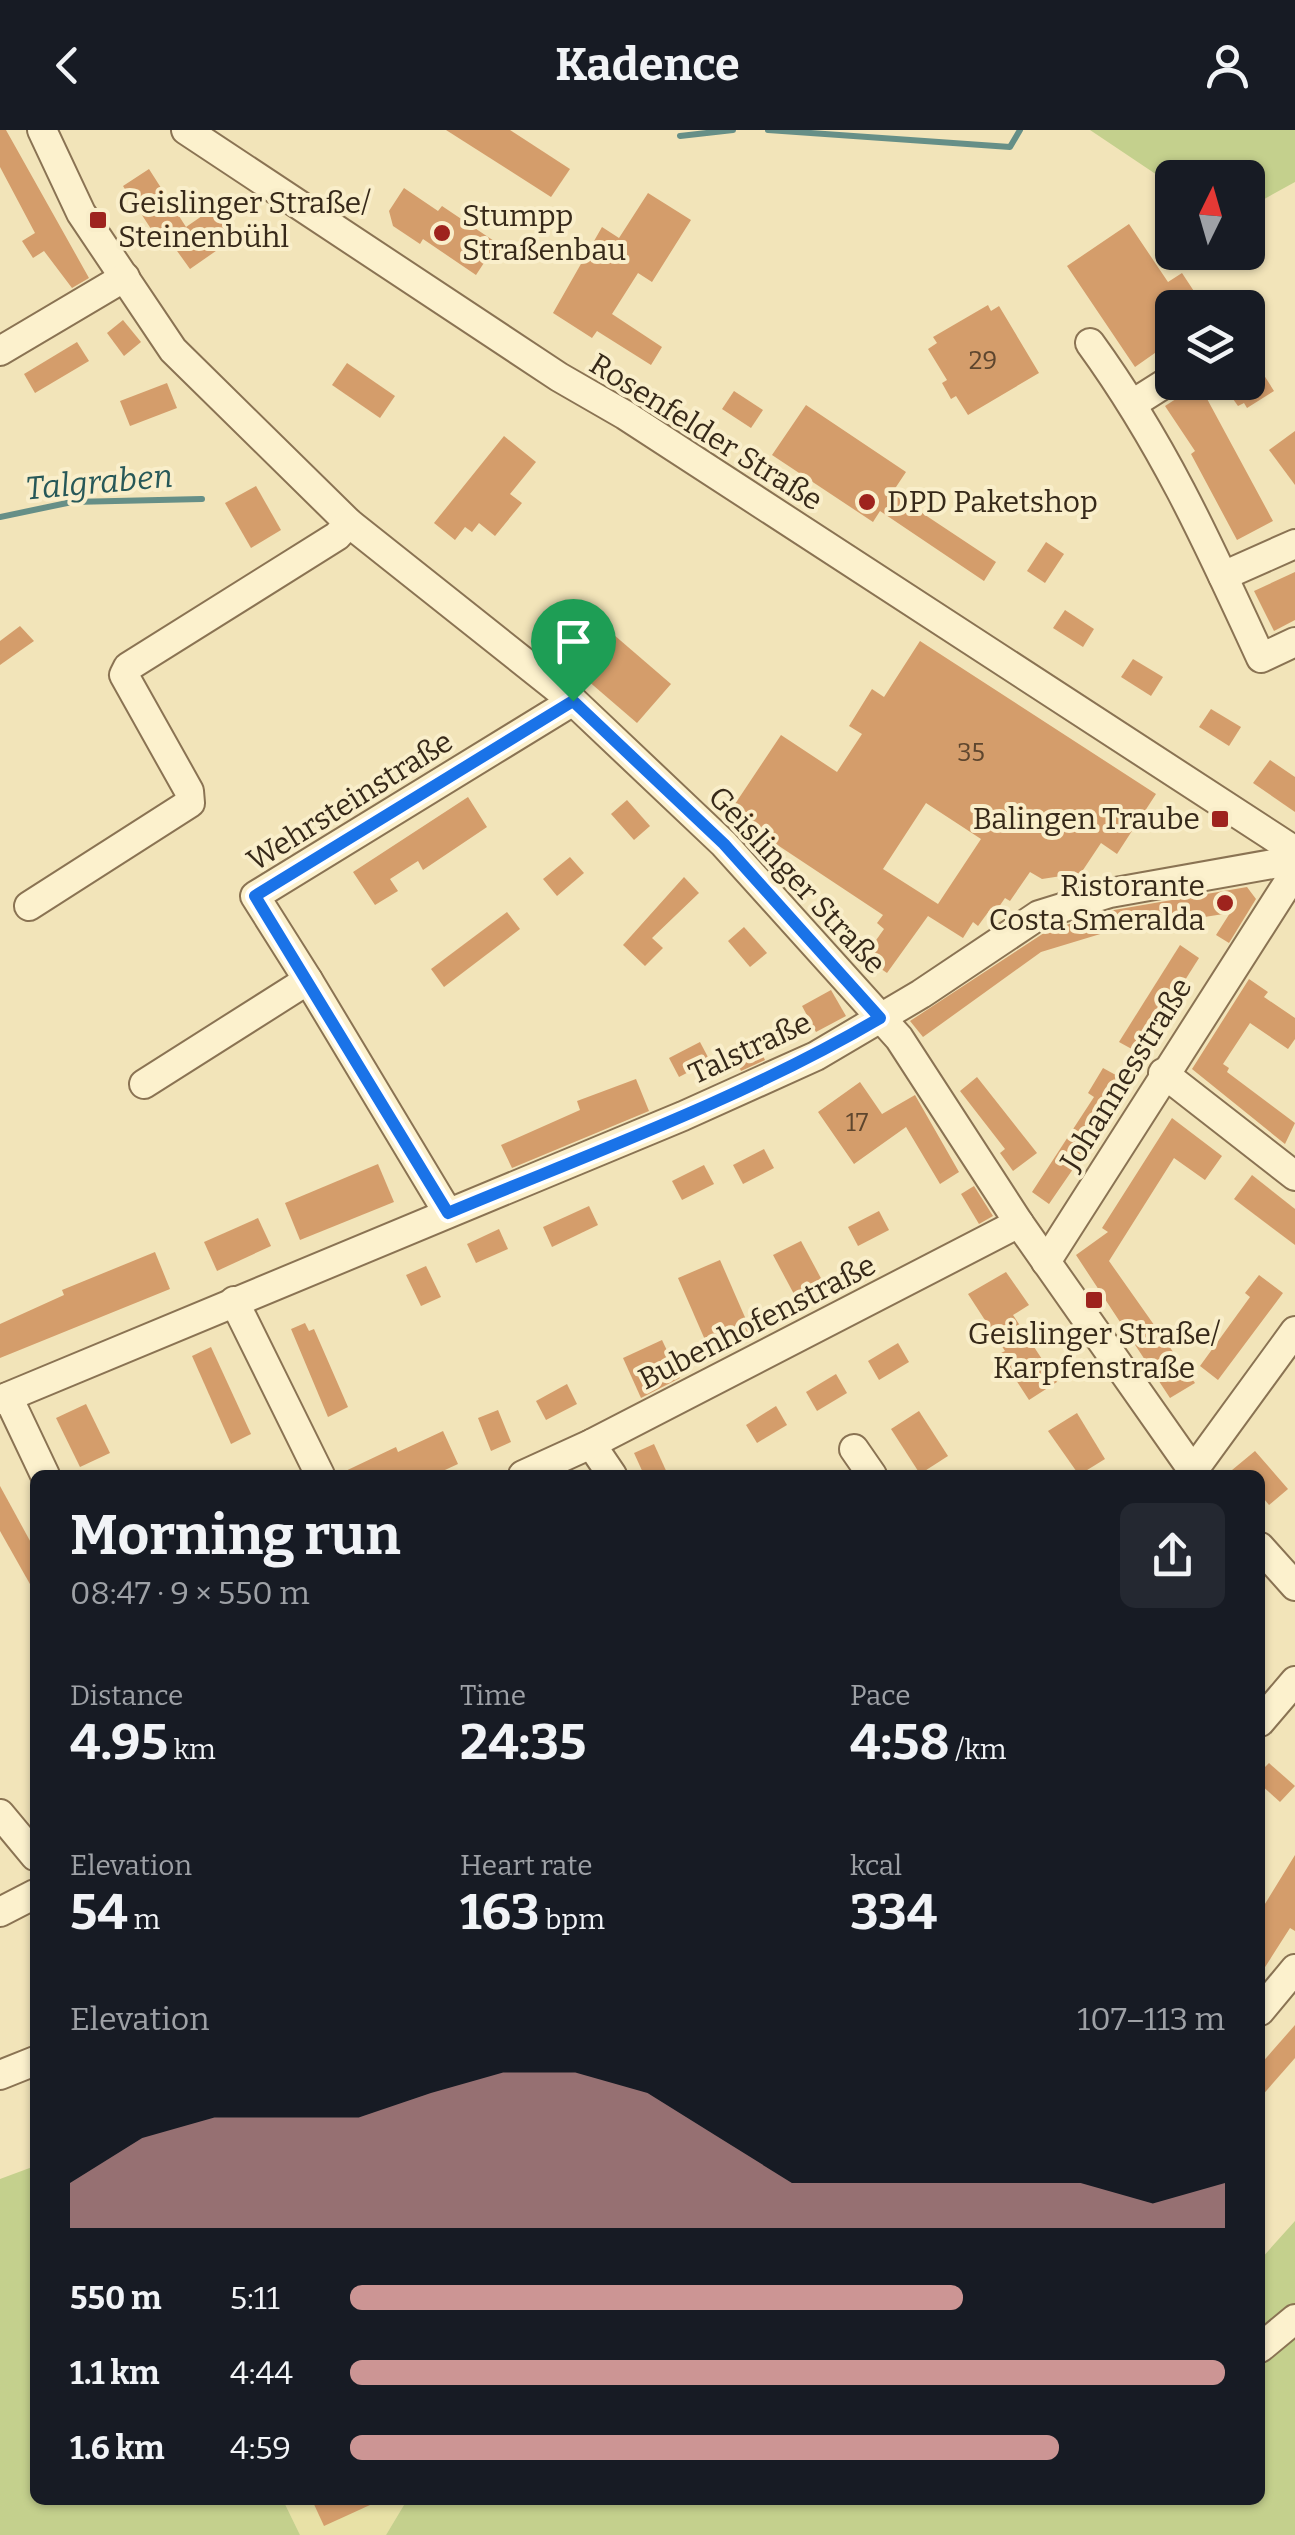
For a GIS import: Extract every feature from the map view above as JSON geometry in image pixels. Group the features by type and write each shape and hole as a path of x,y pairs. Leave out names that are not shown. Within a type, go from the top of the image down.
{"street":[{"name":"Geislinger Straße","path":"42,130 81,213 173,350 349,523 573,701 724,844 899,1038 1018,1223 1190,1470"},
{"name":"Rosenfelder Straße","path":"186,130 559,377 624,415 1295,851"},
{"path":"0,351 125,277"},
{"path":"1090,343 1134,403 1178,479 1262,658 1295,642"},
{"path":"1134,403 1155,390"},
{"path":"29,906 190,803 189,791 124,675 128,668 337,536 349,523"},
{"path":"1224,576 1295,544"},
{"name":"Wehrsteinstraße","path":"308,980 255,896 573,701"},
{"name":"Talstraße","path":"4,1398 683,1116 816,1056 1039,915 1067,904 1295,860"},
{"name":"Johannesstraße","path":"1046,1262 1162,1073 1295,872"},
{"path":"144,1084 308,980 448,1213"},
{"path":"1162,1073 1295,1176"},
{"name":"Bubenhofenstraße","path":"534,1470 592,1444 1018,1223"},
{"path":"234,1301 318,1470"},
{"path":"1196,1470 1295,1331"},
{"path":"4,1398 42,1470"},
{"path":"592,1444 609,1470"},
{"path":"854,1450 868,1470"},
{"path":"1265,1553 1295,1586"},
{"path":"1265,1716 1295,1680"},
{"path":"0,1814 30,1850"},
{"path":"0,1912 30,1897"},
{"path":"1265,2005 1295,1970"},
{"path":"0,2075 30,2063"},
{"path":"1265,2344 1295,2319"}],"shaded area":[{"path":"285,2505 404,2505 386,2535 300,2535"}],"green space":[{"path":"1090,130 1295,130 1295,182 1265,199 1265,160 1155,160 1155,174"},
{"path":"30,2168 30,2505 285,2505 300,2535 0,2535 0,2179"},
{"path":"1295,2221 1295,2535 386,2535 404,2505 1265,2505 1265,2254"}],"building":[{"path":"0,130 6,130 89,278 72,288 44,251 33,258 22,241 35,233 0,167"},
{"path":"446,130 510,130 570,169 551,197"},
{"path":"149,169 186,227 215,207 236,237 190,269 162,230 155,235 123,186"},
{"name":"Stumpp Straßenbau","path":"404,188 438,211 442,206 497,243 476,275 423,239 420,244 393,226 389,211"},
{"path":"648,193 691,220 652,282 638,273 612,314 662,347 651,365 597,331 592,338 553,313 602,227 619,238"},
{"path":"1129,224 1155,263 1155,270 1160,270 1168,282 1182,273 1193,290 1155,290 1155,353 1135,367 1067,266"},
{"path":"988,305 991,311 999,306 1039,373 968,415 956,396 951,399 942,383 947,380 928,349 937,343 933,337"},
{"path":"123,320 141,342 124,356 107,333"},
{"path":"77,342 89,361 35,393 24,374"},
{"path":"347,363 395,396 380,418 332,385"},
{"path":"1265,377 1274,391 1265,397"},
{"path":"167,383 177,408 130,426 120,401"},
{"path":"734,391 763,410 751,428 722,409"},
{"path":"1174,400 1208,400 1273,521 1237,540 1191,454 1195,451 1165,406"},
{"path":"1234,400 1260,400 1247,408 1244,403 1238,406"},
{"path":"806,405 906,472 892,493 996,562 984,581 880,511 873,522 772,455"},
{"path":"1295,431 1295,485 1269,450"},
{"path":"504,436 536,462 510,494 522,503 495,536 479,523 472,532 465,527 455,540 434,523"},
{"path":"256,486 281,530 251,548 225,503"},
{"path":"1046,542 1064,554 1045,583 1027,571"},
{"path":"1295,572 1295,620 1274,631 1254,591"},
{"path":"1065,610 1094,629 1083,647 1053,628"},
{"path":"592,616 671,684 637,723 558,655"},
{"path":"20,626 34,641 0,665 0,641"},
{"path":"920,641 1156,794 1117,854 1101,843 1081,873 1042,879 1030,872 1010,901 1005,898 994,914 989,911 978,926 973,922 963,938 928,916 887,973 864,957 884,929 877,923 883,915 729,813 781,735 837,772 862,734 849,726 872,689 884,697","holes":["926,803 981,839 938,904 883,869"]},
{"path":"1133,659 1163,677 1151,696 1121,677"},
{"path":"1211,709 1241,727 1229,746 1199,727"},
{"path":"1270,760 1295,777 1295,812 1253,783"},
{"path":"468,797 487,827 423,870 418,861 390,879 398,891 375,905 353,872"},
{"path":"627,800 650,826 634,840 611,814"},
{"path":"570,857 584,873 557,896 543,879"},
{"path":"684,877 699,893 652,938 663,948 645,966 623,945"},
{"path":"1247,887 1256,899 1229,943 1216,935 1230,913 1198,918 1202,912 1130,925 1041,952 923,1037 910,1021 1047,931 1114,910"},
{"path":"507,912 520,929 444,987 431,969"},
{"path":"744,927 767,953 750,967 728,941"},
{"path":"1180,945 1199,958 1139,1053 1119,1042"},
{"path":"1249,979 1268,992 1264,997 1295,1018 1295,1039 1288,1049 1250,1023 1223,1064 1229,1068 1227,1072 1295,1123 1285,1144 1192,1069"},
{"path":"831,990 846,1016 816,1032 802,1006"},
{"path":"753,1036 765,1060 741,1071 729,1048"},
{"path":"700,1042 710,1061 679,1077 669,1058"},
{"path":"1103,1068 1123,1079 1101,1118 1106,1121 1049,1204 1032,1192 1094,1097 1088,1093"},
{"path":"977,1077 1037,1153 1013,1171 1000,1153 1005,1149 960,1091"},
{"path":"636,1079 649,1111 512,1168 501,1145 580,1110 577,1101"},
{"path":"860,1082 882,1114 915,1095 959,1172 940,1184 906,1127 854,1164 818,1112"},
{"path":"1172,1118 1222,1156 1205,1180 1174,1158 1109,1261 1195,1383 1170,1398 1076,1255 1108,1232 1102,1228"},
{"path":"764,1149 774,1168 743,1184 733,1165"},
{"path":"378,1164 394,1202 300,1240 285,1203"},
{"path":"704,1165 714,1184 682,1200 672,1181"},
{"path":"1252,1175 1295,1209 1295,1245 1234,1199"},
{"path":"974,1186 993,1216 979,1224 961,1194"},
{"path":"589,1206 598,1225 552,1247 543,1227"},
{"path":"879,1211 889,1230 858,1246 848,1227"},
{"path":"258,1218 271,1246 217,1271 204,1242"},
{"path":"499,1229 508,1249 476,1263 467,1244"},
{"path":"801,1241 823,1282 795,1296 773,1255"},
{"path":"155,1252 170,1289 0,1358 0,1324 64,1295 62,1290"},
{"path":"720,1260 751,1331 709,1349 678,1278"},
{"path":"426,1266 441,1297 421,1306 406,1275"},
{"path":"1006,1272 1029,1305 1013,1315 1057,1382 1029,1400 999,1354 1005,1351 968,1294"},
{"path":"1259,1275 1283,1293 1218,1380 1200,1366 1250,1297 1245,1293"},
{"path":"305,1323 309,1331 314,1329 348,1407 328,1417 291,1329"},
{"path":"662,1340 680,1378 641,1398 623,1358"},
{"path":"898,1343 909,1362 879,1380 868,1361"},
{"path":"211,1347 251,1434 231,1444 192,1356"},
{"path":"836,1374 847,1393 817,1411 806,1392"},
{"path":"567,1384 577,1404 546,1420 536,1401"},
{"path":"86,1404 110,1453 80,1467 56,1418"},
{"path":"776,1406 787,1425 757,1443 746,1425"},
{"path":"498,1410 511,1442 491,1451 478,1418"},
{"path":"919,1411 948,1456 926,1470 917,1470 891,1429"},
{"path":"1077,1413 1105,1459 1087,1470 1075,1470 1048,1431"},
{"path":"443,1431 458,1464 445,1470 348,1470 396,1447 398,1452"},
{"path":"654,1444 666,1470 642,1470 634,1453"},
{"path":"1255,1451 1288,1489 1269,1505 1265,1500 1265,1470 1232,1470"},
{"path":"0,1486 30,1541 30,1584 0,1531"},
{"path":"1269,1763 1295,1786 1280,1802 1265,1788 1265,1767"},
{"path":"1295,1855 1295,1931 1290,1928 1265,1967 1265,1904"},
{"path":"1295,2025 1295,2058 1265,2092 1265,2059"},
{"path":"314,2505 370,2505 324,2526"}],"waterway":[{"name":"Talgraben","path":"680,136 733,130"},
{"name":"Talgraben","path":"768,130 1010,147 1020,130"},
{"name":"Talgraben","path":"0,517 72,502 202,499"}],"place":[{"name":"Geislinger Straße/ Steinenbühl","path":"98,220"},
{"name":"Stumpp Straßenbau","path":"442,233"},
{"name":"DPD Paketshop","path":"867,502"},
{"name":"Balingen Traube","path":"1220,819"},
{"name":"Ristorante Costa Smeralda","path":"1225,903"},
{"name":"Geislinger Straße/ Karpfenstraße","path":"1094,1300"}],"route":[{"path":"573,701 724,844 880,1018 816,1056 448,1213 255,896 573,701"}]}
